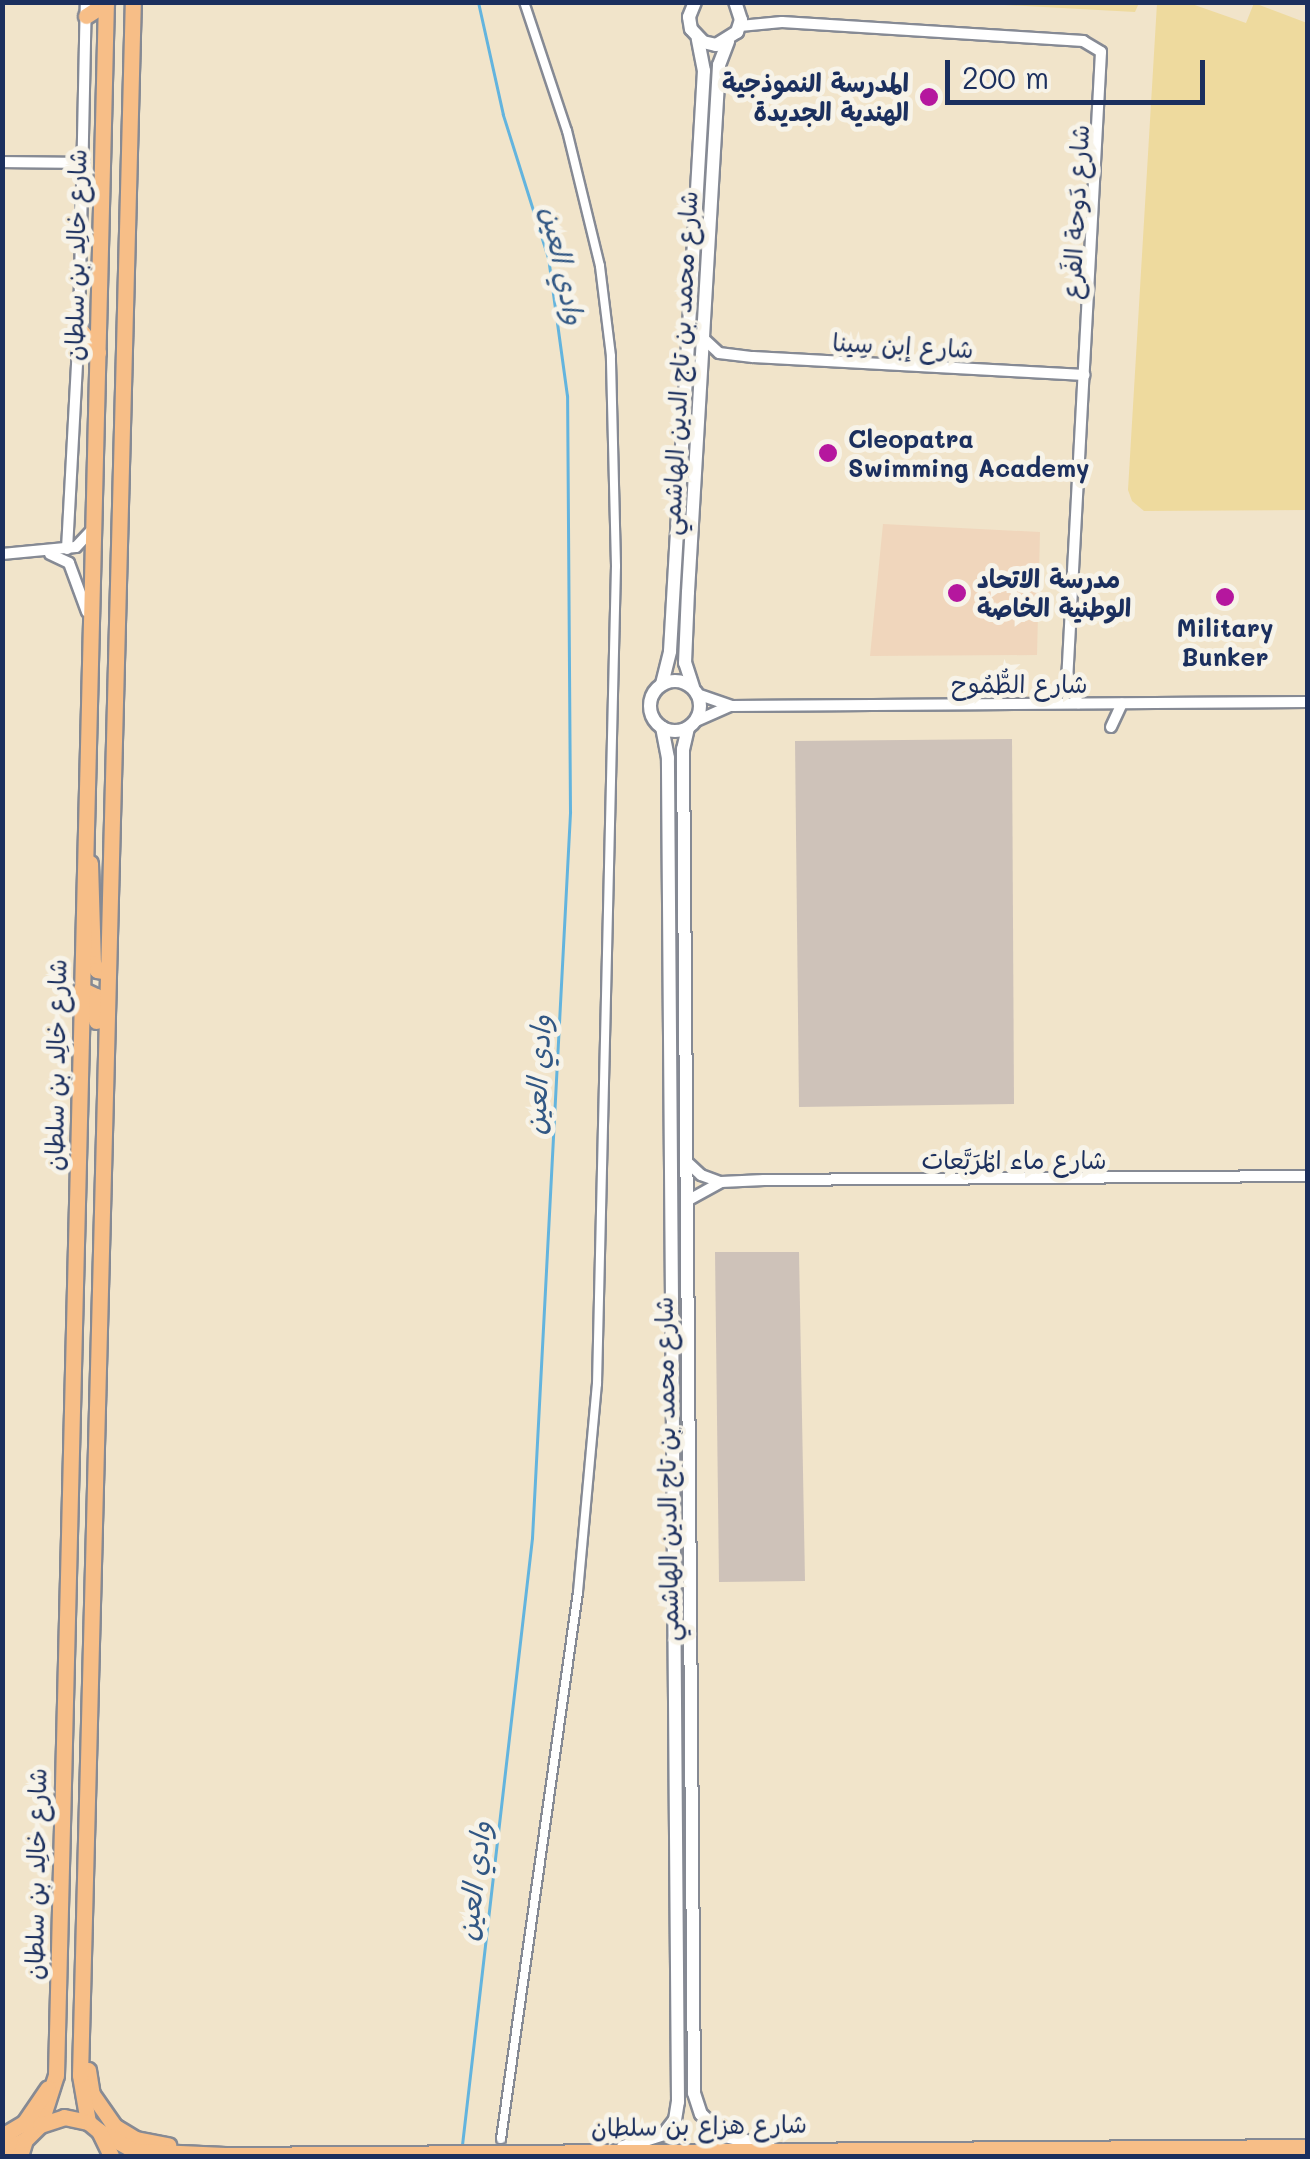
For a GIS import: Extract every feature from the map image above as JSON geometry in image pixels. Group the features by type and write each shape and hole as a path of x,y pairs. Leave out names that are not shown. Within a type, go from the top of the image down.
{"main road":[{"path":"86,9 106,3"},
{"name":"شارع خالِد بن سلطان","path":"40,2125 56,2075 106,3"},
{"name":"شارع خالِد بن سلطان","path":"111,2156 93,2126 80,2075 132,4"},
{"path":"79,328 98,352"},
{"path":"84,846 94,886 94,966 108,972"},
{"path":"82,989 96,996 96,1089 104,1114"},
{"path":"2,2136 24,2122 47,2092 57,1970"},
{"path":"82,1990 88,2005 89,2082 105,2116 136,2139 225,2156"},
{"path":"2,2151 26,2140 40,2125 64,2117 93,2126"},
{"name":"شارع هزاع بن سلطان","path":"93,2126 135,2152 225,2156 1308,2146"},
{"path":"20,2156 26,2140"}],"street":[{"path":"501,2139 578,1592 596,1384 616,566 611,356 600,266 567,131 524,2"},
{"name":"شارع محمد بن تاج الدين الهاشمي","path":"662,684 670,659 705,64 689,23 696,2"},
{"path":"698,39 710,45 728,42 740,26 735,2"},
{"path":"67,550 79,328 86,9"},
{"name":"شارع دَوحة الفَرع","path":"740,26 801,23 1083,40 1098,47 1103,63 1068,681 1078,703"},
{"name":"شارع محمد بن تاج الدين الهاشمي","path":"695,690 685,654 719,65 728,42"},
{"path":"2,162 84,163"},
{"path":"702,368 719,353 703,338"},
{"name":"شارع إبن سِينا","path":"719,353 1085,375"},
{"path":"2,554 67,550 76,547 93,529"},
{"path":"44,553 68,564 91,625"},
{"path":"682,681 695,690 700,708 691,725 662,728 654,720 650,703 662,684 682,681"},
{"path":"1049,703 1068,681"},
{"name":"شارع الطُّمُوح","path":"695,690 731,706 1308,702"},
{"path":"1110,727 1122,703"},
{"name":"شارع الطُّمُوح","path":"691,725 731,706"},
{"name":"شارع محمد بن تاج الدين الهاشمي","path":"691,725 682,750 696,2106 724,2136 786,2148"},
{"name":"شارع محمد بن تاج الدين الهاشمي","path":"596,2152 656,2139 670,2128 678,2111 668,752 662,728"},
{"path":"686,1160 701,1175 721,1182"},
{"name":"شارع ماء المُرَبَّعات","path":"686,1201 721,1182 1308,1176"},
{"path":"676,1863 683,1924 688,1924 693,1916"}],"shaded area":[{"name":"مدرسة الاتحاد الوطنية الخاصة","path":"883,524 1040,532 1037,655 870,656"},
{"path":"1012,739 1014,1104 799,1107 795,741"},
{"path":"715,1252 799,1252 805,1581 719,1582"}],"sand":[{"path":"1139,2 1135,12 968,3"},
{"path":"1157,3 1189,3 1246,23 1254,3 1307,23 1307,510 1144,511 1132,501 1128,490"}],"waterway":[{"name":"وادي العين","path":"462,2145 532,1538 570,812 567,396 548,258 503,115 478,2"}],"place":[{"name":"المدرسة النموذجية الهندية الجديدة","path":"929,97"},
{"name":"Cleopatra Swimming Academy","path":"828,453"},
{"name":"مدرسة الاتحاد الوطنية الخاصة","path":"957,593"},
{"name":"Military Bunker","path":"1225,597"}]}
